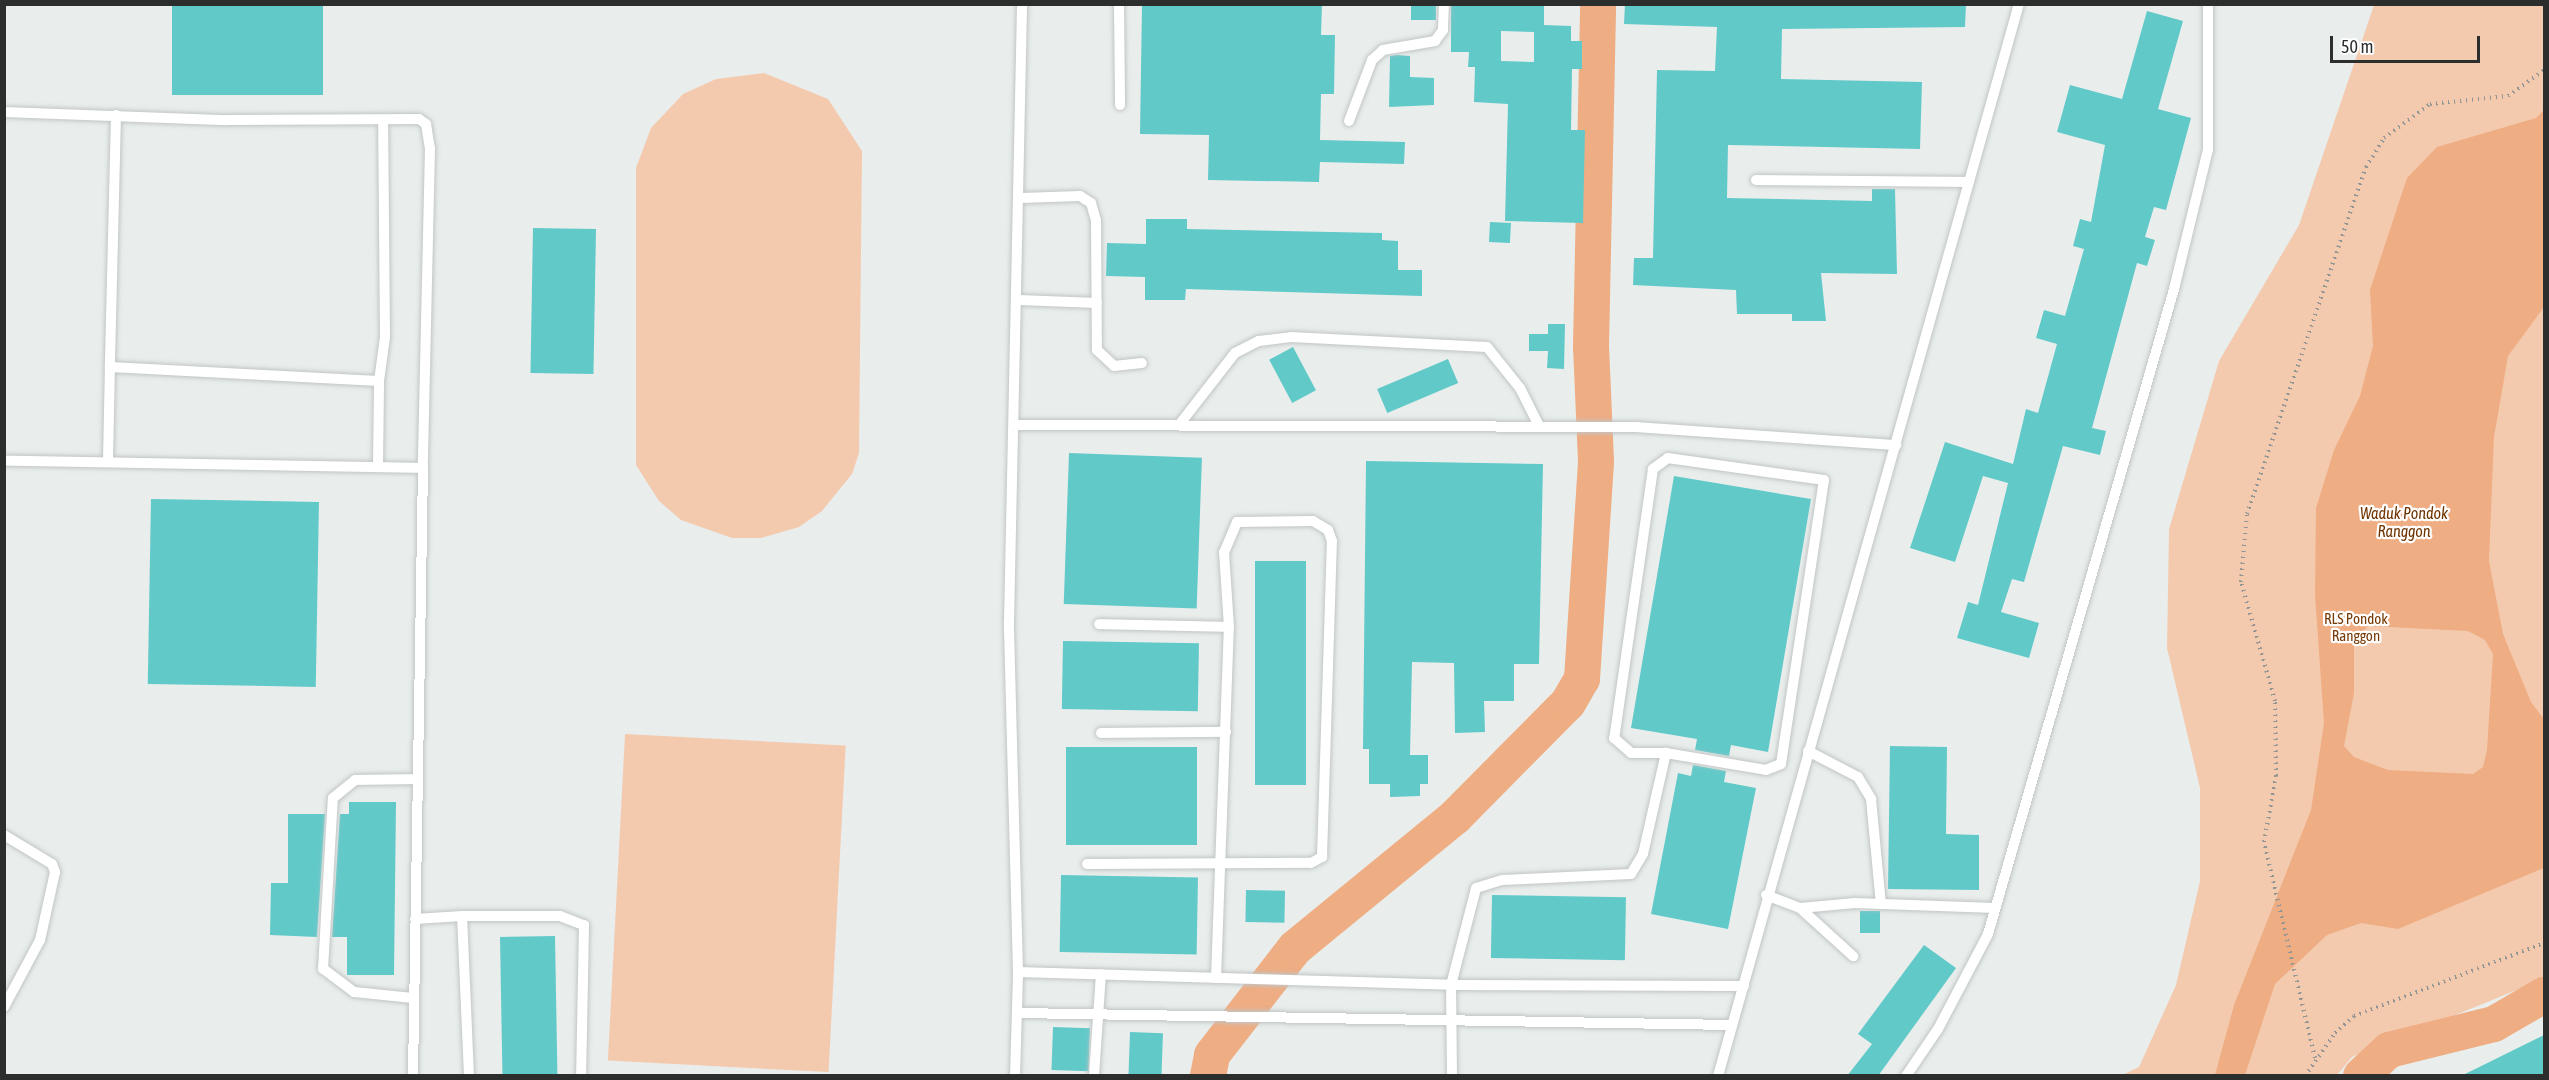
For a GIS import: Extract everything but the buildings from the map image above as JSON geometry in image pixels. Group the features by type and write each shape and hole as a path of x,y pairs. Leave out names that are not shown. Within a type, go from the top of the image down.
{"lane":[{"path":"1014,1076 1017,972 1009,622 1021,198 1022,4"},
{"path":"1119,4 1120,105"},
{"path":"1349,121 1372,60 1383,50 1435,41 1443,30 1444,4"},
{"path":"1718,1076 1744,986 1766,895 1896,445 2019,4"},
{"path":"1906,1076 1938,1029 1988,934 2174,290 2208,150 2208,4"},
{"path":"4,112 419,119 430,134 413,1076"},
{"path":"108,460 116,115"},
{"path":"378,467 379,381 385,337 382,120"},
{"path":"1756,180 1969,182"},
{"path":"1021,198 1080,196 1091,203 1096,220 1097,350 1104,361 1142,363"},
{"path":"1018,300 1097,303"},
{"path":"1179,425 1235,353 1259,341 1291,337 1488,347 1520,387 1539,426"},
{"path":"110,367 379,381"},
{"path":"1015,425 1637,427 1896,445"},
{"path":"1668,458 1824,480 1780,765 1766,770 1666,753 1631,753 1614,738 1653,469 1668,458"},
{"path":"4,461 108,460 423,468"},
{"path":"1087,864 1223,860 1311,863 1326,849 1332,541 1328,530 1313,521 1237,522 1224,552 1229,627 1223,860 1216,978"},
{"path":"1099,624 1229,627"},
{"path":"1101,733 1226,732"},
{"path":"1808,751 1858,777 1871,799 1881,904"},
{"path":"1452,1076 1451,985 1476,888 1503,879 1631,874 1643,854 1666,753"},
{"path":"413,998 354,992 323,969 333,798 355,780 417,779"},
{"path":"4,835 52,864 55,872 40,940 4,1007"},
{"path":"1766,895 1800,908 1853,956"},
{"path":"1800,908 1881,904 1995,908"},
{"path":"415,919 462,916 560,916 584,925 581,1076"},
{"path":"462,916 469,1076"},
{"path":"1017,972 1451,985 1744,986"},
{"path":"1094,1076 1102,1011 1101,974"},
{"path":"1017,1014 1102,1011 1451,1024 1732,1025"}],"path":[{"path":"2315,1058 2270,882 2264,842 2276,776 2275,701 2266,657 2241,582 2247,513 2366,167 2384,138 2430,104 2508,96 2544,70"},
{"path":"2305,1076 2315,1058 2354,1016 2544,943"}],"green space":[{"name":"RLS Pondok Ranggon","path":"2374,5 2544,5 2544,979 2352,1057 2337,1075 2120,1076 2139,1067 2176,985 2200,881 2200,788 2167,648 2169,529 2219,361 2299,225"},
{"path":"764,73 828,99 862,151 859,453 852,474 822,511 799,527 761,538 732,538 681,520 659,501 636,465 636,168 651,128 683,94 716,79"},
{"path":"625,734 846,746 829,1072 608,1061"}],"water":[{"name":"Waduk Pondok Ranggon","path":"2544,110 2544,307 2508,356 2494,437 2489,561 2503,634 2531,702 2544,719 2544,868 2398,929 2361,923 2327,935 2275,984 2245,1075 2215,1075 2234,1005 2311,810 2324,723 2315,595 2316,508 2334,450 2360,396 2373,346 2370,290 2407,178 2437,147 2536,118","holes":["2368,626 2468,631 2485,640 2493,654 2487,750 2483,767 2473,774 2388,770 2354,757 2344,746 2354,693 2354,643"]}],"waterway":[{"path":"1208,1076 1212,1055 1295,948 1455,817 1568,703 1582,679 1596,461 1591,346 1598,4"},
{"path":"2361,1076 2389,1050 2494,1024 2544,995"}]}
